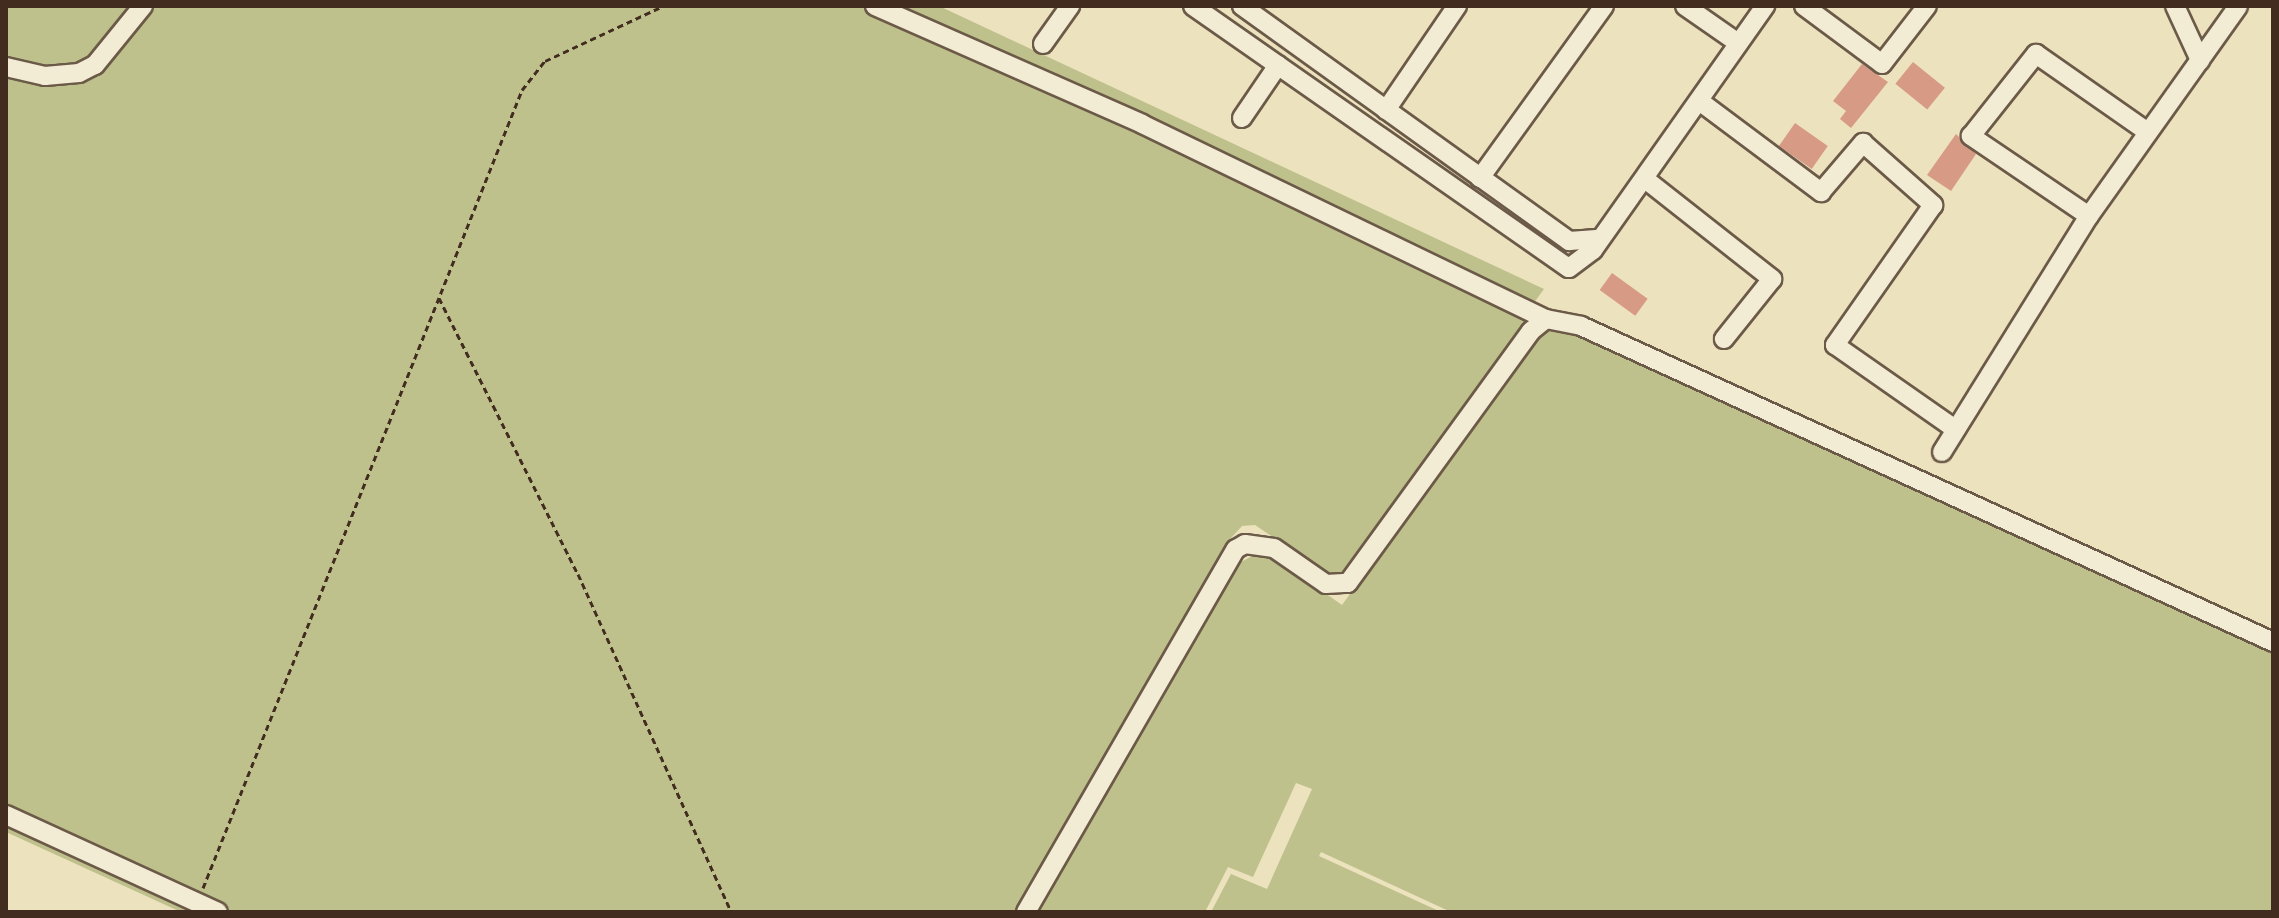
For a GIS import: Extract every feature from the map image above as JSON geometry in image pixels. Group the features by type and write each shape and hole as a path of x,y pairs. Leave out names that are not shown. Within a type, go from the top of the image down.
{"street":[{"path":"6,67 45,76 79,73 95,65 143,6"},
{"path":"875,6 1156,131 1546,319 1581,326 2273,642"},
{"path":"1043,44 1070,6"},
{"path":"1193,6 1569,268 1581,263 1702,103 1738,43 1765,6"},
{"path":"1242,6 1569,241 1600,239"},
{"path":"1265,22 1277,6"},
{"path":"1386,110 1457,6"},
{"path":"1480,178 1604,6"},
{"path":"1685,6 1738,43"},
{"path":"1804,6 1882,64 1927,6"},
{"path":"2175,6 2200,60"},
{"path":"1942,452 2089,216 2238,6"},
{"path":"1242,118 1281,36"},
{"path":"2089,216 1971,136 2036,54 2148,132"},
{"path":"1702,103 1821,192 1863,143 1933,205 1835,345 1955,429"},
{"path":"1645,179 1772,279 1724,339"},
{"path":"1026,912 1236,549 1245,544 1274,548 1326,584 1348,583 1531,331 1546,319"},
{"path":"6,815 218,912"}],"path":[{"path":"197,902 438,296 531,74 545,61 663,6"},
{"path":"438,296 578,574 731,912"}],"green space":[{"path":"6,6 939,6 1544,289 1525,315 1530,318 1342,575 1328,574 1255,525 1242,526 1229,540 1016,912 181,912 6,832"},
{"path":"1563,326 2273,648 2273,912 1451,912 1321,852 1319,856 1441,912 1211,912 1231,874 1267,889 1312,789 1296,783 1253,877 1228,867 1205,912 1036,912 1234,566 1252,556 1277,559 1342,605 1530,344 1550,327"}],"building":[{"path":"1913,62 1945,88 1927,110 1895,84"},
{"path":"1862,64 1888,82 1851,128 1840,119 1846,111 1833,101"},
{"path":"1795,123 1828,146 1812,169 1779,146"},
{"path":"1956,134 1976,154 1951,191 1927,175"},
{"path":"1612,273 1648,299 1635,316 1600,290"}]}
